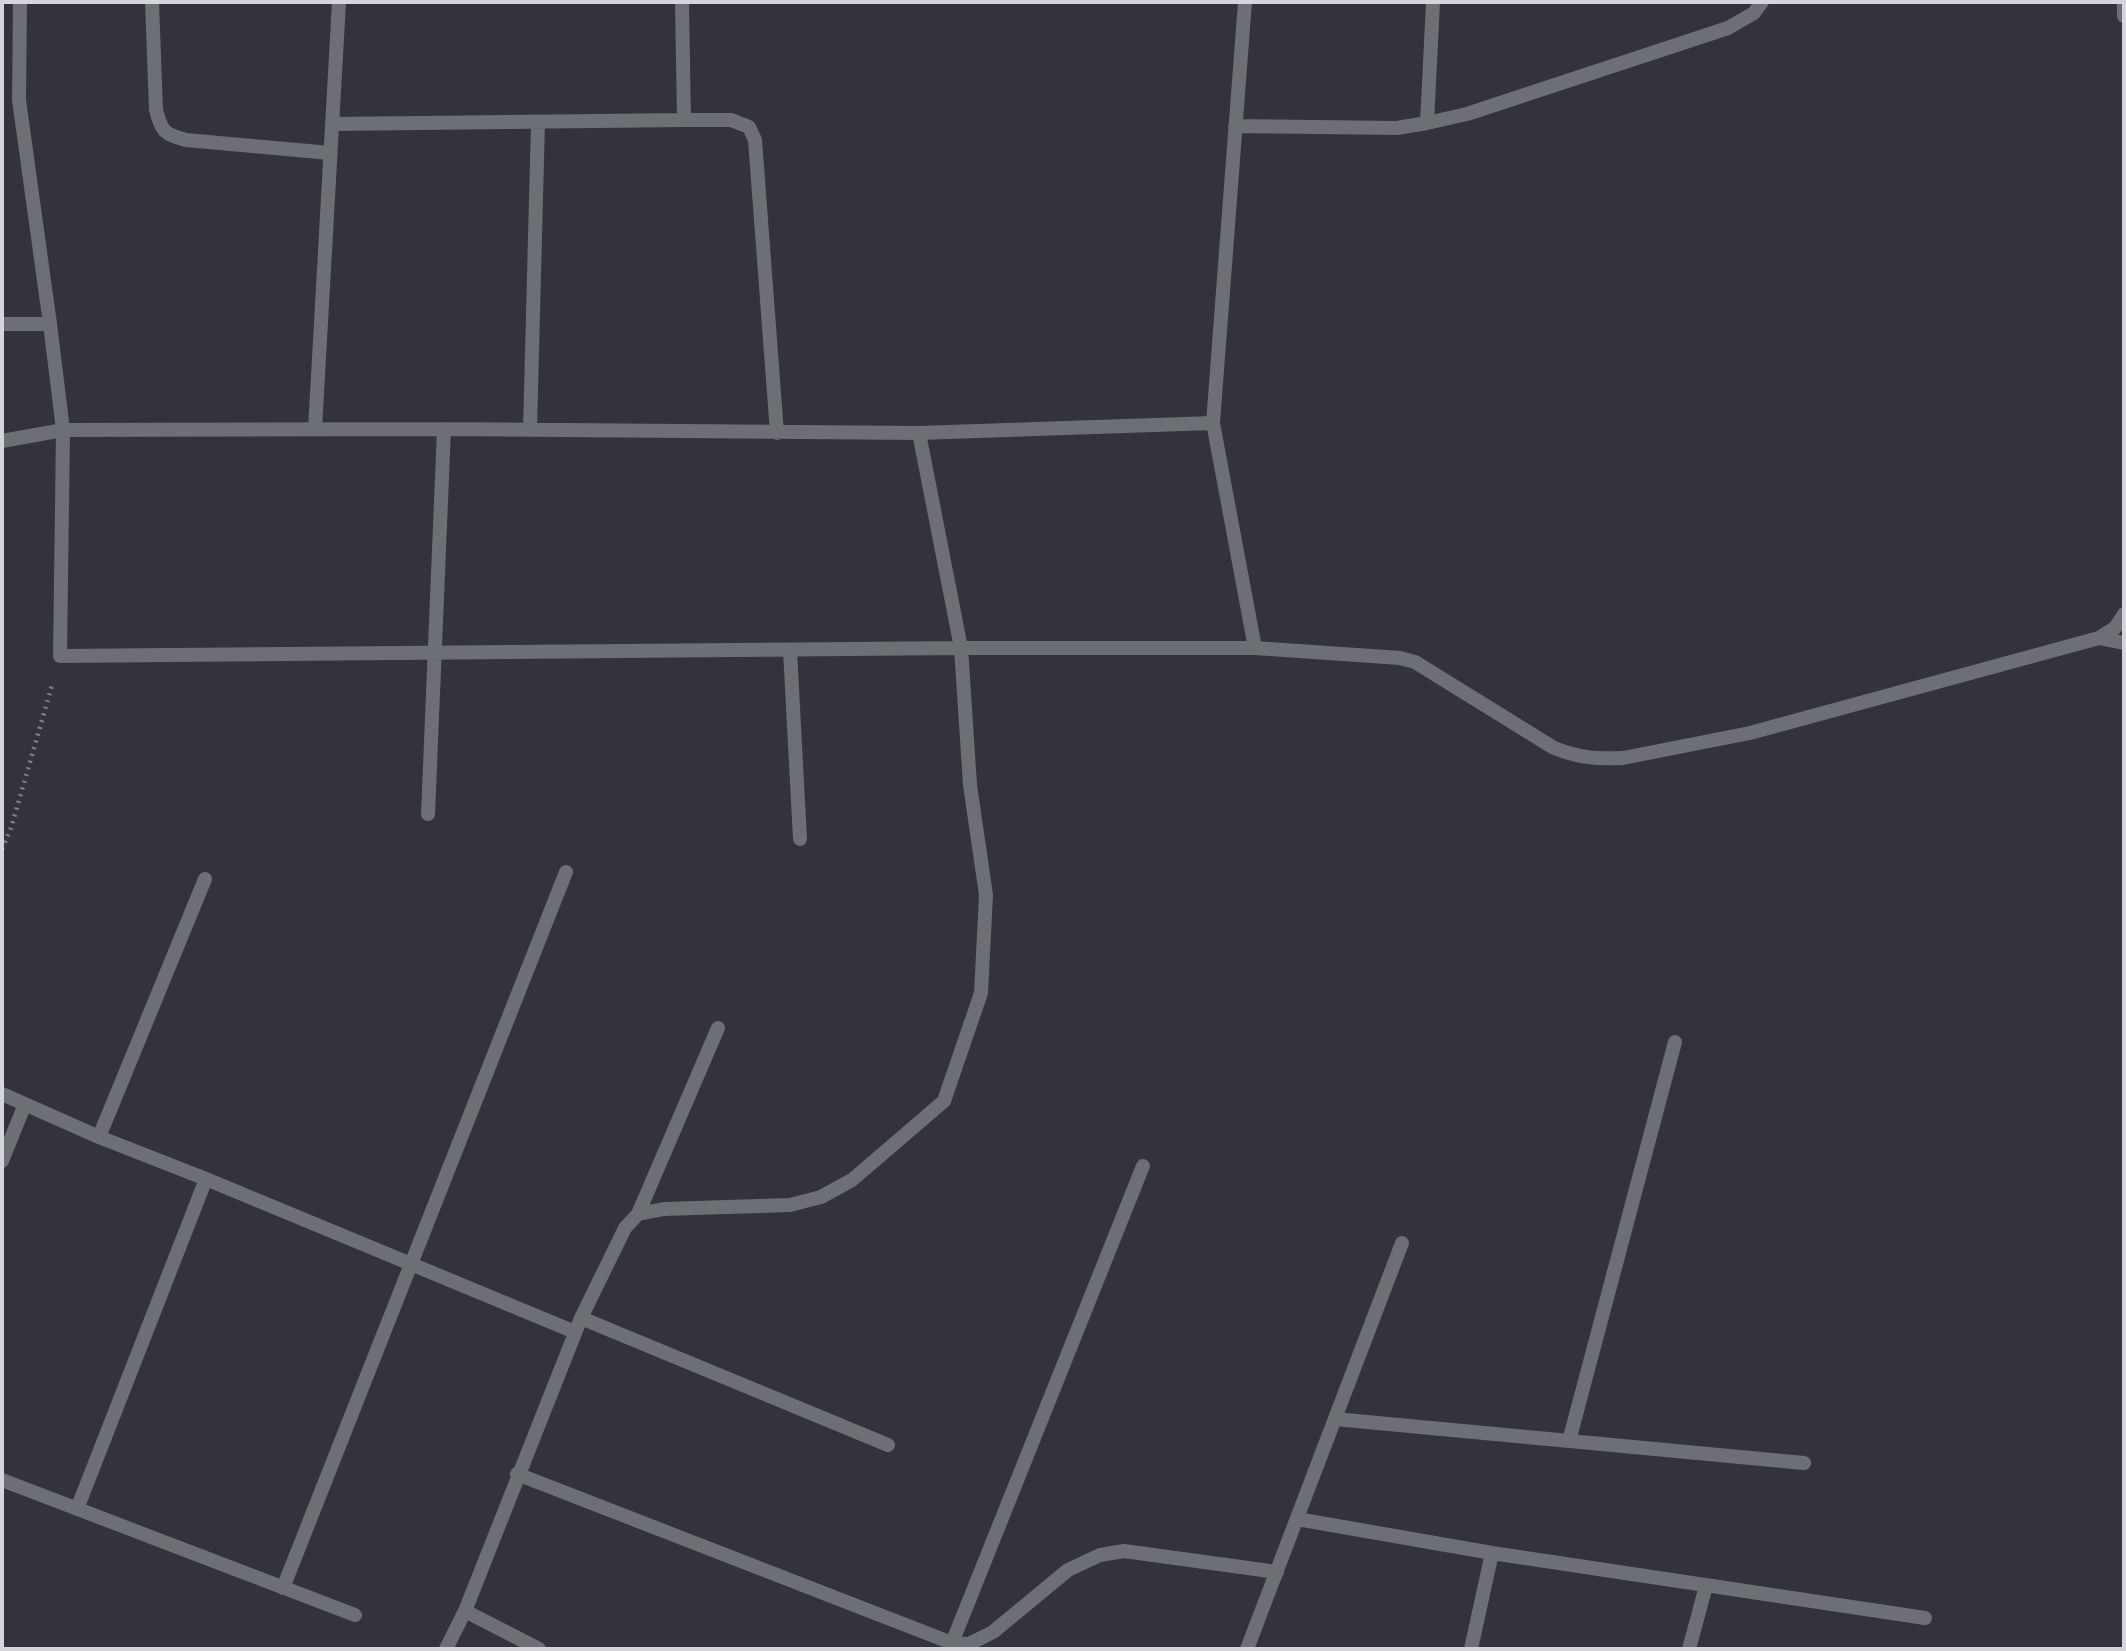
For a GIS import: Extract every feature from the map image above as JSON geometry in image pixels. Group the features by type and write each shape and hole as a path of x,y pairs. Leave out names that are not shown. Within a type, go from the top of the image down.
{"street":[{"path":"20,2 19,100 63,430 60,656 1255,648 1400,658 1415,662 1554,748 1577,757 1602,759 1623,758 1750,733 2099,638 2115,628 2124,614"},
{"path":"152,2 156,110 160,125 169,135 186,140 330,153"},
{"path":"315,429 339,2"},
{"path":"682,2 684,120"},
{"path":"1245,2 1213,423 1255,648"},
{"path":"1427,123 1433,2"},
{"path":"1235,126 1397,128 1467,114 1728,28 1754,13 1762,2"},
{"path":"2124,2 2124,16"},
{"path":"332,124 731,120 749,127 755,140 777,433"},
{"path":"530,429 538,122"},
{"path":"2,324 50,324"},
{"path":"2,441 63,430 530,429 919,433 1213,423"},
{"path":"428,814 444,429"},
{"path":"638,1214 664,1209 790,1205 821,1197 852,1180 944,1101 981,993 986,895 970,785 961,648 919,433"},
{"path":"2099,638 2124,643"},
{"path":"790,650 800,839"},
{"path":"283,1588 566,872"},
{"path":"99,1137 205,879"},
{"path":"446,1649 465,1611 578,1325 625,1228 638,1214 718,1028"},
{"path":"1569,1441 1675,1042"},
{"path":"2,1094 99,1137 411,1264 578,1325 888,1445"},
{"path":"2,1161 25,1104"},
{"path":"952,1643 1143,1166"},
{"path":"78,1509 206,1179"},
{"path":"1247,1649 1402,1243"},
{"path":"1335,1419 1804,1463"},
{"path":"517,1474 952,1643 969,1644 993,1632 1068,1570 1100,1555 1124,1551 1277,1572"},
{"path":"2,1480 355,1615"},
{"path":"1297,1519 1706,1587 1924,1618"},
{"path":"1471,1649 1492,1553"},
{"path":"1689,1649 1706,1587"},
{"path":"465,1611 539,1649"}],"path":[{"path":"2,849 11,828 60,656"}]}
